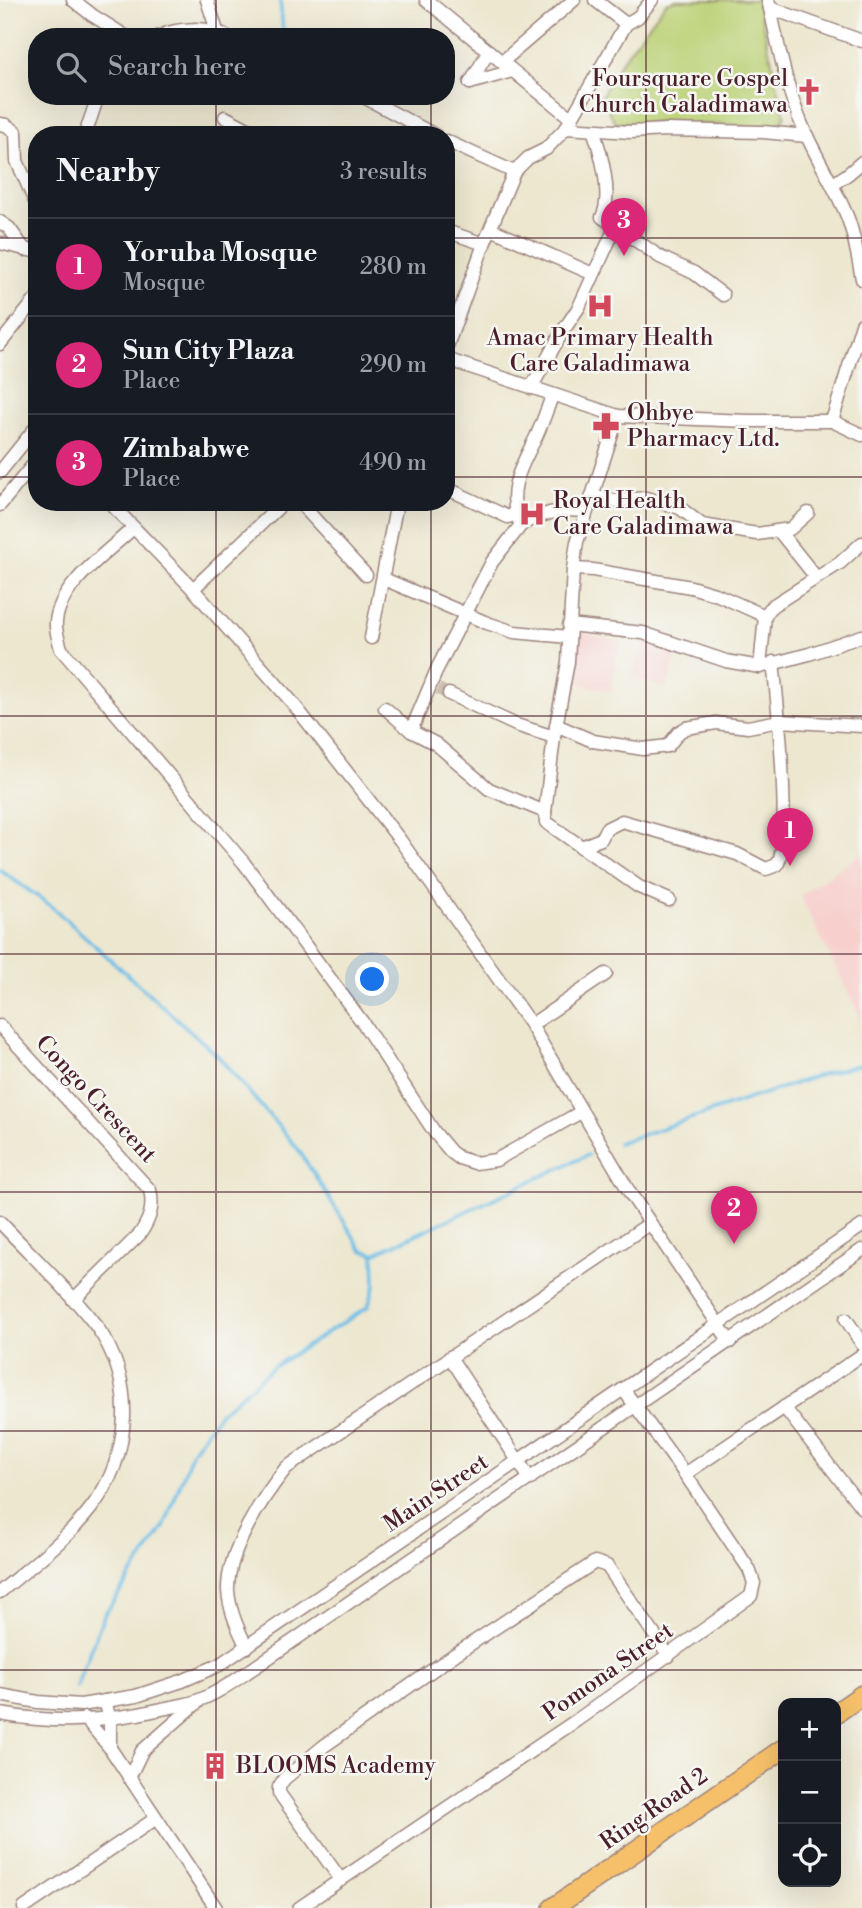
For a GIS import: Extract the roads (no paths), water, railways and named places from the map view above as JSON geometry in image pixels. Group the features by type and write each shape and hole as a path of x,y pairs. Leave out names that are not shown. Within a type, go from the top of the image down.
{"main road":[{"path":"841,1710 862,1695"},
{"name":"Ring Road 2","path":"553,1908 778,1752"}],"street":[{"path":"73,0 113,28"},
{"path":"207,0 220,28"},
{"path":"426,0 507,66 569,123 593,130 807,136"},
{"path":"489,51 470,83 507,66 574,0"},
{"path":"595,0 626,24"},
{"path":"455,334 484,244 514,172 528,158 546,149 569,123 626,24 638,17 652,0"},
{"path":"769,4 862,41"},
{"path":"769,4 792,96 807,136 849,220 862,279"},
{"path":"88,126 95,105"},
{"path":"379,105 418,126"},
{"path":"225,117 242,126"},
{"path":"0,124 16,132 17,161 28,186"},
{"path":"593,130 605,180 606,210 602,217 673,265 694,273 723,295"},
{"path":"455,145 514,172"},
{"path":"832,184 862,162"},
{"path":"0,222 28,248"},
{"path":"531,388 579,307 615,228"},
{"path":"491,229 593,274"},
{"path":"455,234 484,244"},
{"path":"0,243 28,250"},
{"path":"0,344 28,309"},
{"path":"832,421 862,324"},
{"path":"455,362 618,416 832,421 862,435"},
{"path":"411,731 439,690 439,667 492,562 503,548 515,519 515,484 518,470 536,438 552,396"},
{"path":"618,416 586,511 573,569 568,662 555,731 546,822 639,887 669,900"},
{"path":"0,472 28,438"},
{"path":"0,505 28,471"},
{"path":"455,492 515,519 534,518 567,510 586,511"},
{"path":"592,496 616,501 646,498 680,508 697,523 757,534 794,527 808,513"},
{"path":"117,511 193,589 291,701 400,840 531,1025 649,1224 730,1342"},
{"path":"193,589 275,511"},
{"path":"307,511 366,575"},
{"path":"371,638 395,511"},
{"path":"133,528 67,590 58,608 55,626 61,649 244,863 363,1023 435,1133 452,1152 459,1158 475,1163 496,1160 581,1112"},
{"path":"779,531 815,576"},
{"path":"760,667 765,616 772,606 815,576 840,563 862,544"},
{"path":"573,569 691,587 719,595 765,616"},
{"path":"384,579 514,632 626,629 726,661 760,667 862,636"},
{"path":"581,847 601,839 606,829 622,821 737,854 766,869 773,868 783,852 783,804 774,662"},
{"path":"439,690 516,726 643,749 668,746 679,732 686,728 716,723 748,727 779,721 861,729"},
{"path":"384,708 411,731 436,744 489,789 545,812"},
{"path":"531,1025 606,974"},
{"name":"Congo Crescent","path":"0,1026 150,1190 153,1201 151,1212 140,1234 73,1300"},
{"path":"0,1222 96,1326 110,1348 117,1366 123,1386 124,1409 119,1452 107,1486 79,1524 1,1590"},
{"path":"247,1647 230,1602 230,1573 241,1541 276,1480 286,1468 649,1224"},
{"name":"Main Street","path":"0,1695 37,1702 81,1705 105,1702 136,1696 219,1665 862,1227"},
{"path":"835,1246 844,1260"},
{"name":"Main Street","path":"0,1714 86,1721 110,1719 200,1700 255,1667 862,1250"},
{"path":"768,1290 779,1307"},
{"path":"846,1319 862,1344"},
{"path":"685,1474 862,1355"},
{"path":"450,1357 530,1479"},
{"name":"Pomona Street","path":"299,1908 669,1656 751,1596 754,1589 749,1569 623,1389"},
{"path":"785,1407 862,1508"},
{"path":"341,1880 279,1793 281,1783 324,1746 453,1655 595,1562 607,1566 669,1656"},
{"path":"129,1778 142,1751 200,1700"},
{"path":"105,1702 110,1719 110,1748"},
{"path":"81,1705 86,1721 110,1748 216,1908"},
{"path":"24,1908 43,1903 155,1819"}],"waterway":[{"path":"280,0 283,28"},
{"path":"0,870 51,906 217,1055 298,1149 362,1250 374,1254 588,1155"},
{"path":"618,1143 826,1073 862,1064"},
{"path":"76,1687 104,1615 164,1527 193,1450 219,1414 273,1367 368,1307 375,1285 374,1255"}],"tunnel":[{"path":"438,689 449,694"}],"place":[{"name":"Foursquare Gospel Church Galadimawa","path":"809,92"},
{"name":"Zimbabwe","path":"624,256"},
{"name":"Amac Primary Health Care Galadimawa","path":"600,306"},
{"name":"Ohbye Pharmacy Ltd.","path":"606,426"},
{"name":"Royal Health Care Galadimawa","path":"532,514"},
{"name":"Yoruba Mosque","path":"790,866"},
{"name":"Sun City Plaza","path":"734,1244"},
{"name":"BLOOMS Academy","path":"215,1766"}]}
